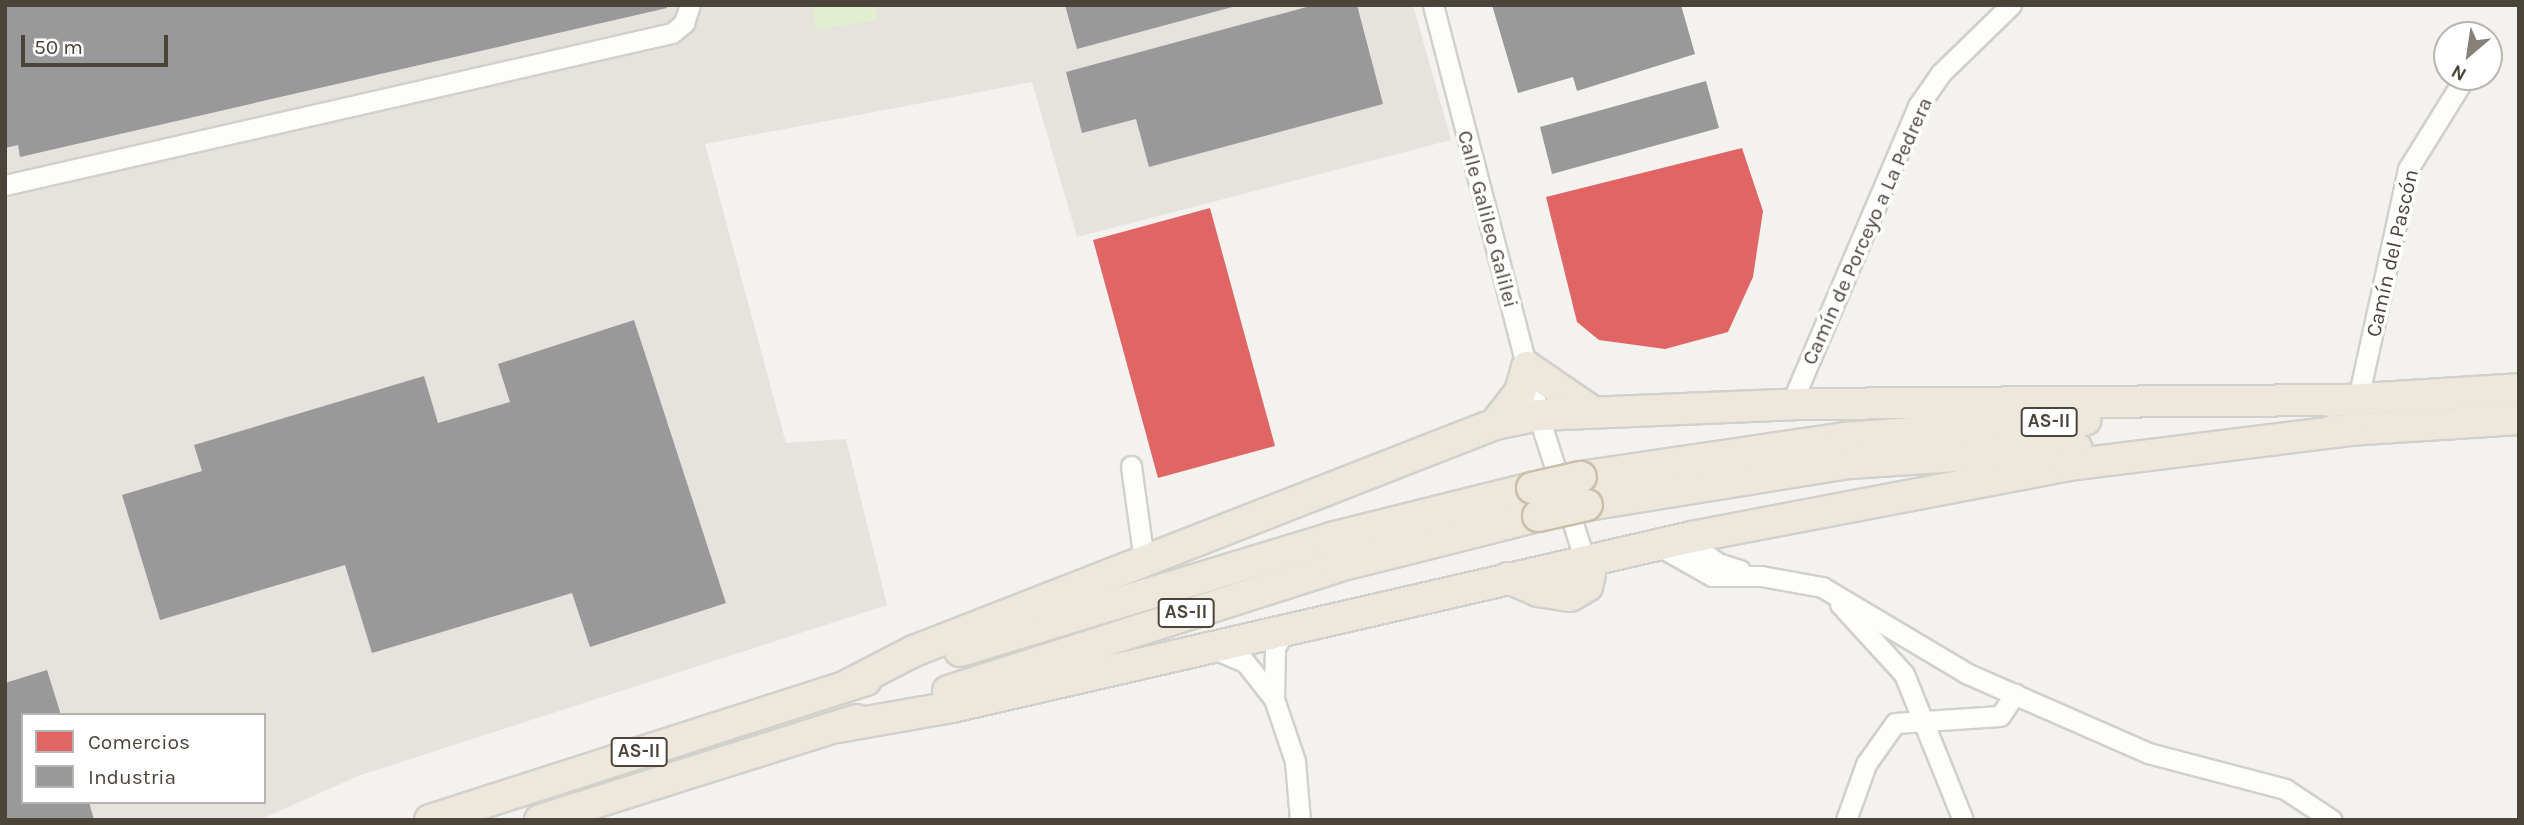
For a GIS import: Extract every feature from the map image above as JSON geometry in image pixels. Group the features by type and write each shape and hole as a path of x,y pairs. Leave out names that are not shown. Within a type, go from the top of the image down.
{"highway":[{"path":"1495,424 1520,392 1527,367 1590,410"},
{"name":"AS-II","path":"430,820 848,685 1331,538 1535,502 1845,438 2519,389"},
{"path":"848,685 914,651 1495,424 1542,424 1590,410 1799,404 2354,399"},
{"name":"AS-II","path":"1584,491 1850,463 2519,419"},
{"path":"838,727 952,707 1268,639 1355,612 1508,578 1538,591 1570,596 1587,586 1590,574 1584,561 1692,537 2069,466 2351,430"},
{"name":"AS-II","path":"540,820 838,727 1535,502"}],"street":[{"path":"5,185 672,33 684,23 690,5"},
{"name":"Calle Galileo Galilei","path":"1433,5 1542,424 1584,561"},
{"name":"Camín de Porceyo a La Pedrera","path":"1799,404 1797,390 1918,106 1940,74 2011,5"},
{"name":"Camín del Pascón","path":"2354,399 2408,169 2456,91"},
{"path":"1131,466 1144,561"},
{"path":"1692,537 1698,549 1718,563 1761,576 1822,587 1965,673 2148,753 2285,789 2332,820"},
{"path":"1657,545 1712,576 1761,576"},
{"path":"1822,587 1885,648 1904,674 1963,820"},
{"path":"1268,639 1275,648 1274,699"},
{"path":"1268,639 1274,699 1295,761 1300,820"},
{"path":"1846,820 1866,764 1886,733 1903,719 1978,721 2000,716 2015,694"}],"shaded area":[{"path":"5,5 1413,5 1451,140 1077,237 1032,82 705,144 786,443 846,439 887,605 358,776 259,820 5,820"},
{"path":"881,5 998,5 998,16 886,42"}],"green space":[{"path":"812,5 875,5 878,20 816,30"}],"building: Comercios":[{"path":"1742,148 1763,211 1753,277 1728,332 1665,349 1599,340 1577,322 1546,197"},
{"path":"1210,208 1275,446 1158,478 1093,240"}],"building: Industria":[{"path":"5,5 667,5 667,8 20,157 18,145 5,148"},
{"path":"1065,5 1236,5 1236,6 1077,49"},
{"path":"1314,5 1357,5 1383,104 1149,167 1136,119 1082,133 1066,72"},
{"path":"1492,5 1681,5 1695,54 1577,91 1573,77 1518,93"},
{"path":"1706,81 1719,128 1552,174 1540,127"},
{"path":"634,320 726,603 590,647 572,593 372,653 345,565 160,620 122,495 202,471 194,445 424,376 438,423 510,402 498,364"},
{"path":"47,670 60,713 21,713 21,804 90,804 94,820 5,820 5,683"}]}
